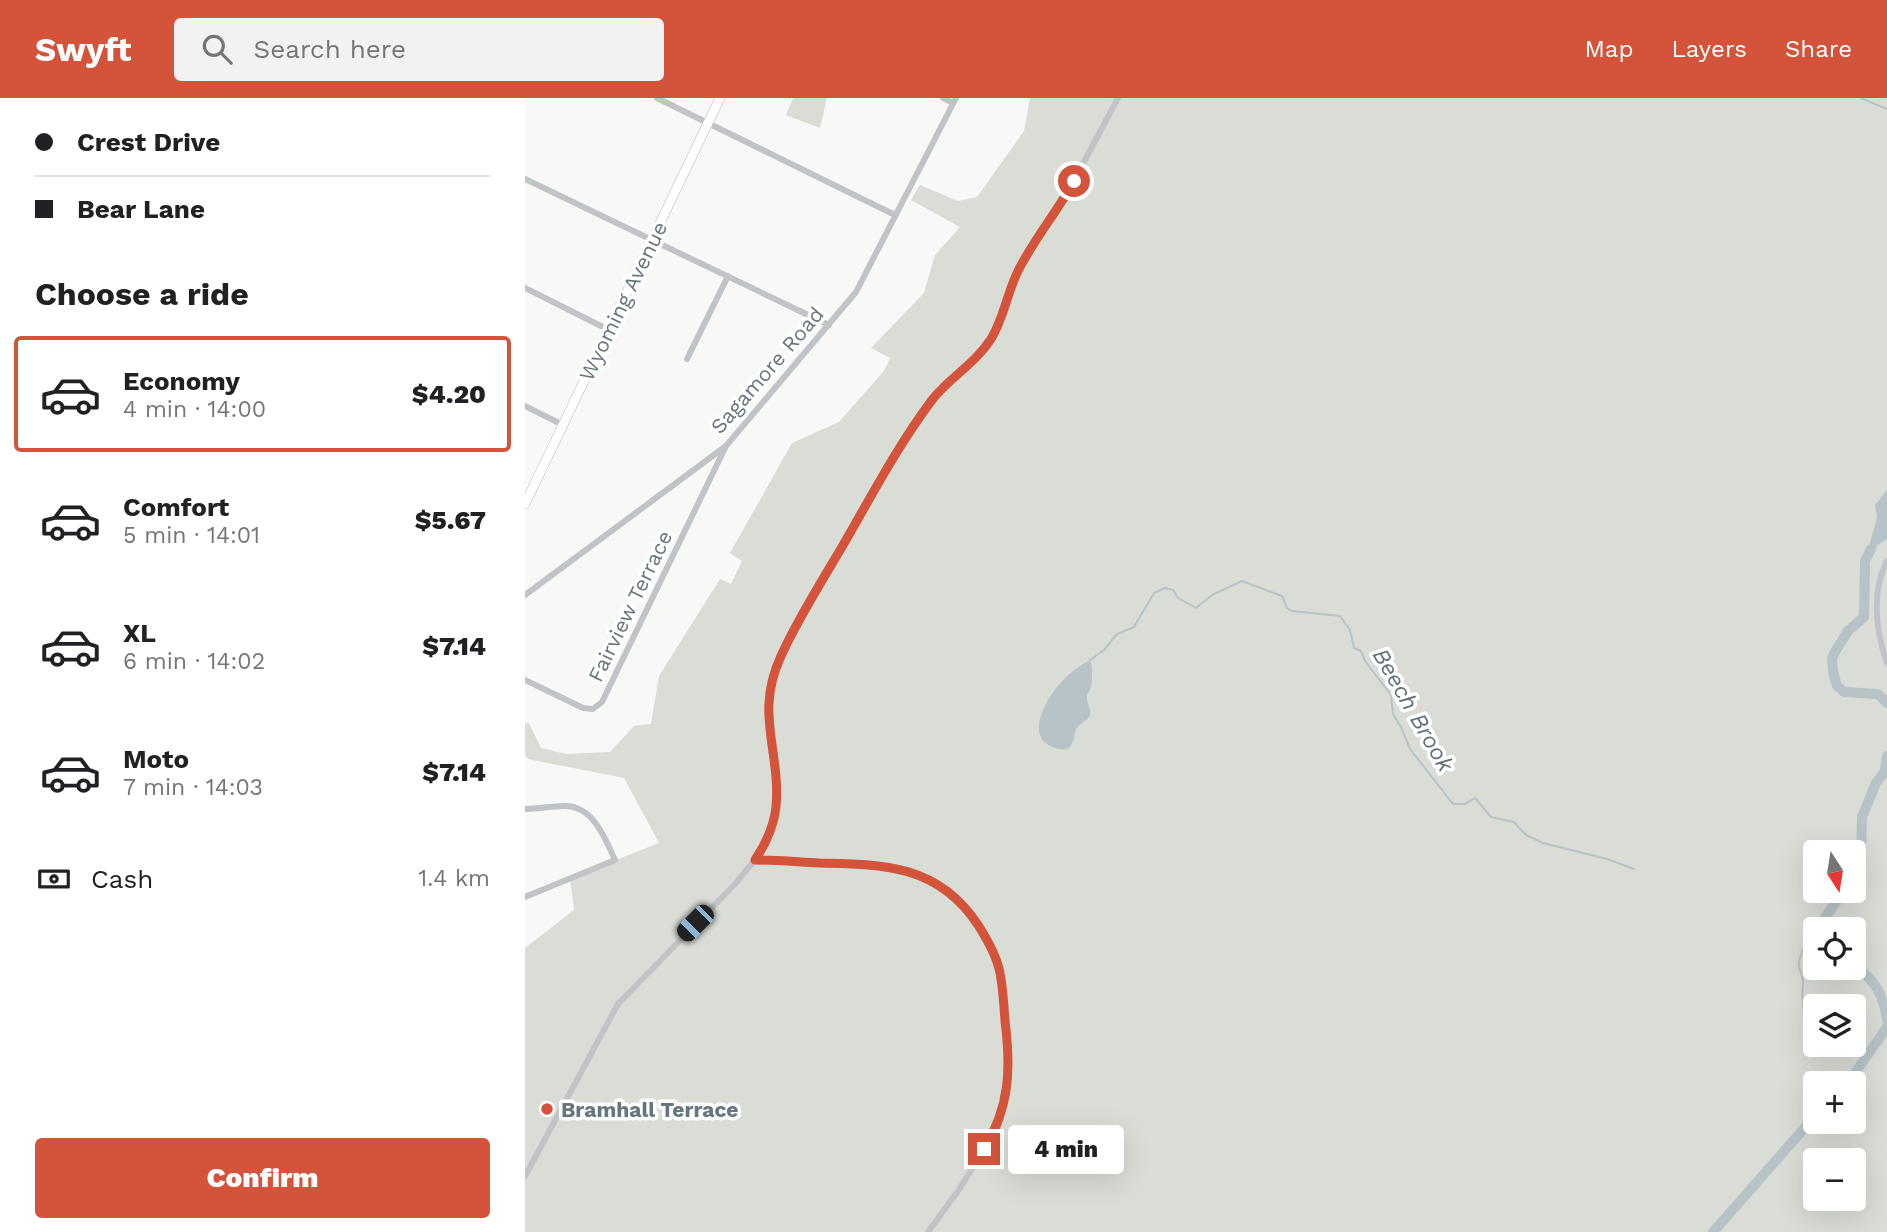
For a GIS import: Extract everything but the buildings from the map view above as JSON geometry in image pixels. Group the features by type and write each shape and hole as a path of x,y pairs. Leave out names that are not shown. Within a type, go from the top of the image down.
{"main road":[{"name":"Wyoming Avenue","path":"525,504 720,98"}],"street":[{"path":"657,98 895,215"},
{"path":"943,98 955,101"},
{"path":"525,1176 618,1004 735,884 765,844 776,809 767,713 769,689 784,649 904,439 934,398 991,340 1016,274 1033,243 1063,201 1118,98"},
{"name":"Sagamore Road","path":"525,595 726,446 856,292 955,101"},
{"path":"525,179 829,325"},
{"path":"687,359 728,276"},
{"path":"525,288 609,330"},
{"path":"525,406 563,425"},
{"name":"Fairview Terrace","path":"525,680 583,708 593,709 602,702 726,446"},
{"path":"1887,561 1877,599 1879,627 1887,663"},
{"path":"525,809 562,806 582,809 596,825 615,860 525,897"},
{"path":"755,860 884,866 910,872 947,889 968,910 986,936 999,971 1009,1064 1008,1086 997,1128 958,1191 928,1232"}],"shaded area":[{"path":"793,98 827,98 820,128 786,115"},
{"path":"1030,98 1887,98 1887,504 1867,559 1878,545 1887,539 1887,1232 525,1232 525,948 574,910 570,878 659,843 624,778 528,759 525,755 525,723 529,723 541,748 566,754 610,752 634,726 651,724 659,676 720,579 731,584 742,561 730,553 792,443 839,422 884,371 890,358 871,348 924,293 935,255 960,227 911,200 920,185 958,201 977,197 1024,131"},
{"path":"1887,490 1887,539 1878,545 1865,561 1877,518 1875,505"},
{"path":"1090,660 1092,681 1087,699 1090,715 1077,728 1069,748 1055,748 1044,741 1040,734 1042,714 1052,694 1064,679"}],"waterway":[{"path":"1861,98 1887,109"},
{"path":"1871,549 1865,561 1864,617 1848,631 1836,650 1832,658 1833,671 1837,686 1844,692 1878,694 1887,703"},
{"name":"Beech Brook","path":"1090,660 1104,650 1117,634 1134,627 1154,593 1165,588 1173,590 1178,598 1196,608 1212,595 1242,581 1282,596 1287,608 1292,611 1340,616 1350,630 1354,648 1361,651 1365,661 1391,695 1393,714 1410,749 1453,804 1465,804 1475,798 1491,817 1514,822 1526,835 1543,843 1607,859 1634,869"},
{"path":"1861,840 1862,817 1876,783 1885,771 1887,756"},
{"path":"1825,917 1835,903"},
{"path":"1803,950 1799,966 1803,981 1803,1004"},
{"path":"1866,975 1877,988 1887,1020"},
{"path":"1856,1071 1887,1027"},
{"path":"1713,1232 1803,1130"}],"place":[{"name":"Bramhall Terrace","path":"547,1109"}],"route":[{"path":"984,1149 997,1128 1008,1086 1009,1064 999,971 986,936 968,910 947,889 910,872 884,866 755,860 765,844 776,809 767,713 769,689 789,638 904,439 934,398 991,340 1016,274 1074,181"}]}
